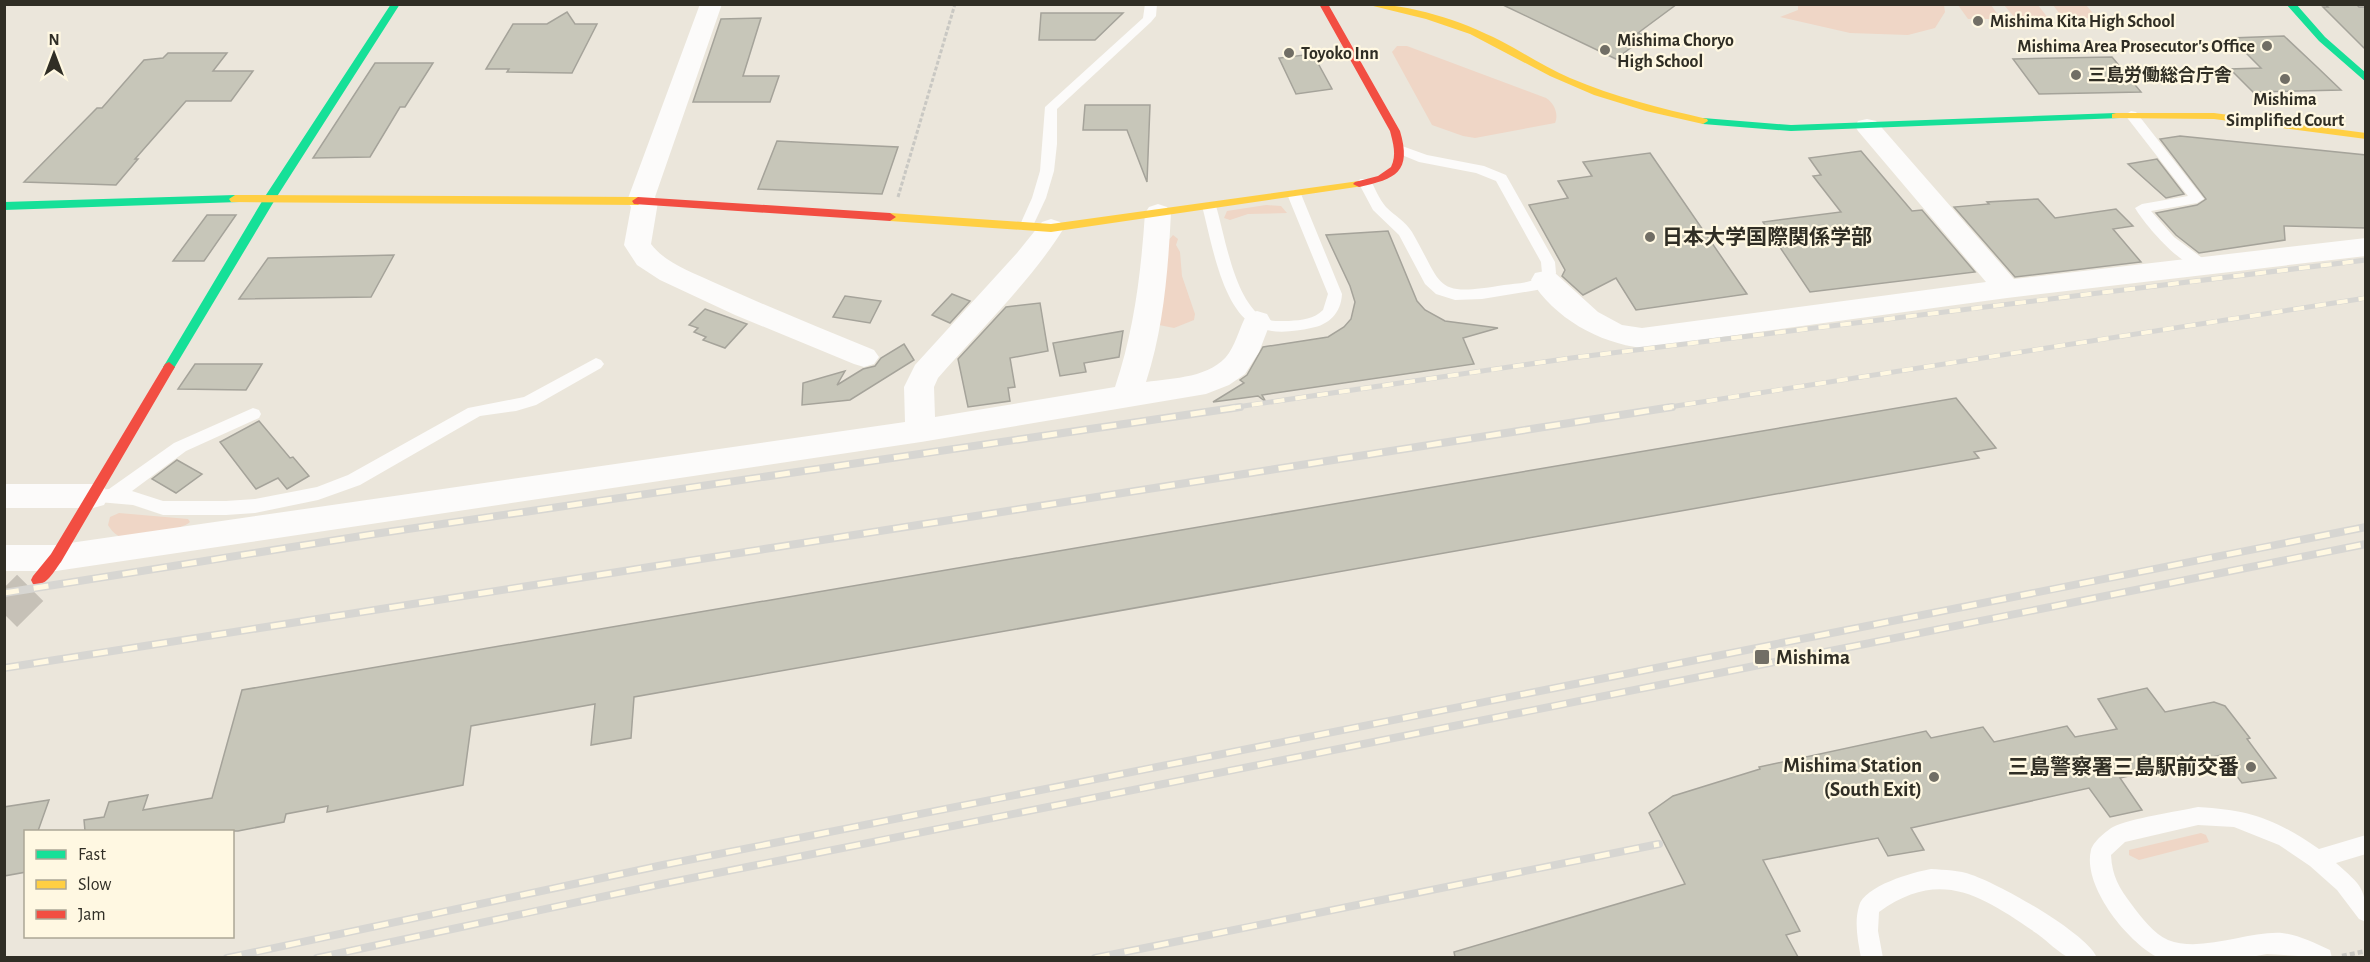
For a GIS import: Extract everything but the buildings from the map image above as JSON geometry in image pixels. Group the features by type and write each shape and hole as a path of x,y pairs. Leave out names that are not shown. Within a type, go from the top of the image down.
{"street":[{"path":"47,569 102,496 270,198 396,4"},
{"path":"711,4 643,202 637,245 647,259 670,273 745,308 864,357"},
{"path":"4,206 270,198 643,202 1038,228 1294,194 1365,182 1396,170 1401,162 1402,150 1395,131 1323,4"},
{"path":"1370,4 1411,12 1456,25 1488,38 1564,79 1646,110 1716,124 1791,128 2131,116 2214,116 2366,136"},
{"path":"2290,4 2322,39 2366,79"},
{"path":"1867,126 2007,289"},
{"path":"1126,398 1141,357 1152,307 1158,213"},
{"path":"921,431 919,387 925,373 1027,259 1038,228"},
{"path":"1545,280 1574,308 1606,331 1623,337 1642,338 2007,289 2366,247"},
{"path":"4,558 47,569 921,431 1206,383 1227,375 1235,368 1245,351 1257,321"},
{"path":"4,496 102,496"}],"lane":[{"path":"1038,228 1040,198 1052,143 1049,112 1051,107 1147,20 1150,16 1151,4"},
{"path":"2131,116 2197,199 2142,208 2148,219 2185,254 2204,266"},
{"path":"1365,182 1378,207 1405,232 1430,281 1441,290 1455,295 1482,294 1537,285 1545,280 1549,273 1548,262 1501,178 1485,171 1424,159 1402,150"},
{"path":"1209,206 1237,298 1246,312 1257,321 1284,326 1314,323 1328,315 1335,304 1332,285 1294,194"},
{"path":"102,496 133,498 164,508 226,508 255,506 318,492 354,480 474,412 487,407 510,406 531,401 596,364"},
{"path":"102,496 123,490 147,469 180,447 253,414"},
{"path":"2322,957 2307,948 2290,943 2263,943 2194,956 2163,949 2127,916 2101,875 2100,851 2120,834 2198,816 2234,818 2263,827 2286,838 2318,859 2344,883 2366,912"},
{"path":"2318,859 2366,844"},
{"path":"1872,957 1867,931 1869,907 1885,894 1908,883 1940,878 1968,882 1998,894 2087,957"}],"path":[{"path":"892,218 955,4"},
{"path":"2336,957 2366,951"}],"shaded area":[{"path":"1798,4 1944,5 1945,12 1935,28 1908,35 1850,33 1780,17 1798,10"},
{"path":"1958,5 1991,5 2001,19 1968,19"},
{"path":"2004,5 2038,5 2048,18 2015,18"},
{"path":"2053,5 2086,5 2097,18 2063,18"},
{"path":"1397,46 1407,46 1546,98 1555,109 1555,123 1475,138 1432,125 1392,52"},
{"path":"1266,205 1281,206 1287,213 1248,214 1230,220 1224,218 1227,211"},
{"path":"1173,235 1178,239 1176,245 1180,252 1182,276 1195,314 1194,320 1174,328 1159,325 1167,242"},
{"path":"119,513 188,519 190,522 157,534 128,538 117,535 108,525 110,517"},
{"path":"2201,833 2206,835 2209,842 2139,860 2129,855 2129,850"}],"tunnel":[{"path":"4,614 38,580"}],"railway":[{"path":"1230,408 1571,358 2366,260"},
{"path":"1663,408 2366,298"},
{"path":"4,593 374,534 1240,407"},
{"path":"4,668 1672,407"},
{"path":"227,958 663,865 2366,527"},
{"path":"317,958 662,884 2366,544"},
{"path":"1095,958 1659,844"}],"traffic: fast":[{"path":"169,367 270,198 396,4"},
{"path":"2290,4 2322,39 2366,79"},
{"path":"1703,121 1791,128 2116,116"},
{"path":"4,206 235,199"}],"traffic: slow":[{"path":"1369,4 1459,26 1497,43 1554,74 1598,93 1650,109 1703,121"},
{"path":"2116,116 2214,116 2366,136"},
{"path":"890,217 1051,228 1359,184"},
{"path":"235,199 638,201"}],"traffic: jam":[{"path":"1323,4 1395,131 1399,144 1399,162 1395,169 1382,178 1359,184"},
{"path":"638,201 890,217"},
{"path":"38,580 56,558 169,367"}],"place":[{"name":"Mishima Kita High School","path":"1978,21"},
{"name":"Mishima Area Prosecutor's Office","path":"2267,46"},
{"name":"Mishima Choryo High School","path":"1605,50"},
{"name":"Toyoko Inn","path":"1289,53"},
{"name":"三島労働総合庁舎","path":"2076,75"},
{"name":"Mishima Simplified Court","path":"2285,79"},
{"name":"日本大学国際関係学部","path":"1650,237"},
{"name":"Mishima","path":"1762,657"},
{"name":"三島警察署三島駅前交番","path":"2251,767"},
{"name":"Mishima Station (South Exit)","path":"1934,777"}]}
